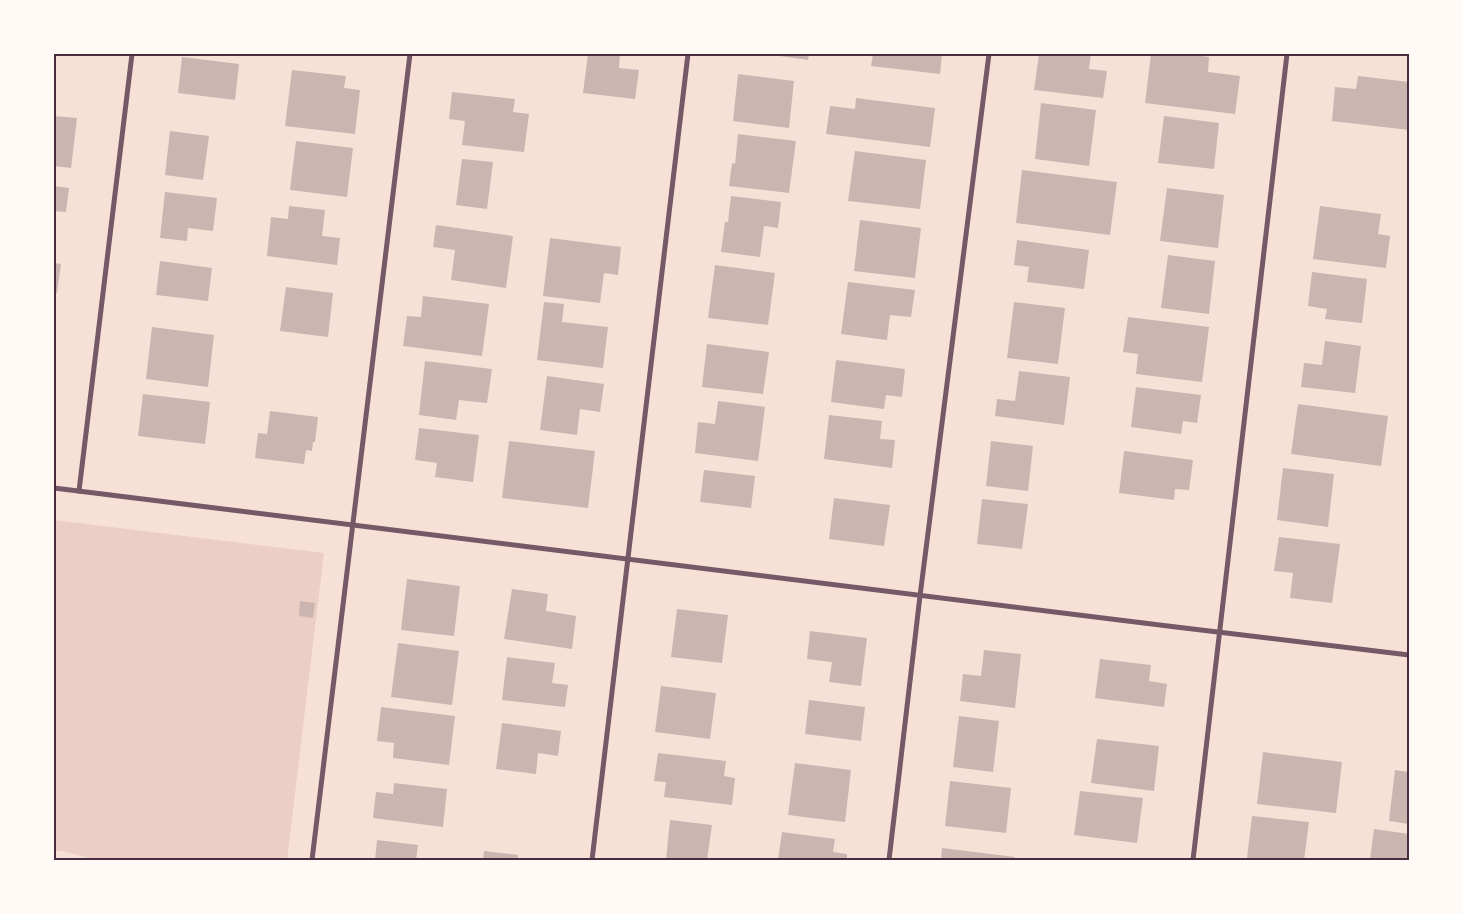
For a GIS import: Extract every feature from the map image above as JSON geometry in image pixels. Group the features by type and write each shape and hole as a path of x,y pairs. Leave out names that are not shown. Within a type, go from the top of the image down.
{"street":[{"path":"79,491 132,54"},
{"path":"312,860 410,54"},
{"path":"592,860 688,54"},
{"path":"889,860 920,596 989,54"},
{"path":"1193,860 1286,54"},
{"path":"54,488 1220,633 1409,654"}],"shaded area":[{"path":"54,520 324,553 287,860 95,860 63,851 54,851"}],"building":[{"path":"588,54 620,54 619,68 639,70 635,99 583,93"},
{"path":"766,54 809,54 808,60"},
{"path":"873,54 942,54 940,74 871,66"},
{"path":"1039,54 1091,54 1089,69 1107,71 1103,98 1034,90"},
{"path":"1151,54 1188,54 1209,57 1208,72 1240,76 1235,114 1145,103"},
{"path":"182,57 239,64 235,100 178,93"},
{"path":"292,70 346,76 344,88 360,90 355,134 285,126"},
{"path":"738,74 794,81 789,128 733,121"},
{"path":"1358,76 1409,82 1409,130 1332,121 1335,87 1356,89"},
{"path":"452,92 515,99 513,112 529,114 524,152 462,145 465,121 449,119"},
{"path":"856,98 935,108 930,147 826,134 830,106 855,109"},
{"path":"1041,103 1096,110 1089,166 1035,159"},
{"path":"54,116 77,118 71,168 54,166"},
{"path":"1164,116 1219,123 1214,169 1158,163"},
{"path":"170,131 209,136 203,180 165,175"},
{"path":"738,134 796,141 789,193 729,186 732,163 735,164"},
{"path":"296,141 353,148 347,197 290,190"},
{"path":"855,151 926,160 920,209 848,201"},
{"path":"462,159 493,162 487,209 456,205"},
{"path":"1022,170 1117,182 1110,235 1016,223"},
{"path":"54,186 69,188 66,212 54,211"},
{"path":"1167,188 1224,195 1218,248 1160,241"},
{"path":"165,192 217,198 213,231 188,228 187,241 160,238"},
{"path":"731,196 781,202 778,228 764,226 760,257 721,252 725,222 728,222"},
{"path":"289,206 325,210 322,236 340,238 337,265 267,256 271,217 288,219"},
{"path":"1320,206 1381,214 1378,234 1390,236 1386,268 1313,259"},
{"path":"860,220 921,228 915,278 854,271"},
{"path":"436,225 513,236 506,288 451,280 455,250 433,247"},
{"path":"550,238 621,247 618,275 604,273 600,303 543,296"},
{"path":"1017,240 1089,250 1084,289 1027,282 1029,267 1014,265"},
{"path":"1168,255 1215,261 1209,314 1161,308"},
{"path":"160,261 212,268 208,301 156,295"},
{"path":"54,263 61,264 57,293 54,293"},
{"path":"715,265 775,273 768,325 708,318"},
{"path":"1312,272 1367,279 1362,323 1325,319 1327,309 1308,306"},
{"path":"848,282 915,290 911,317 890,315 887,340 841,334"},
{"path":"286,287 333,293 328,337 280,331"},
{"path":"423,296 489,304 482,356 403,346 407,316 421,317"},
{"path":"544,302 564,304 562,322 608,327 603,368 537,360"},
{"path":"1014,302 1065,308 1058,364 1007,358"},
{"path":"1128,317 1209,327 1202,382 1136,374 1138,354 1123,352"},
{"path":"152,327 214,335 208,387 146,379"},
{"path":"1325,341 1361,346 1355,393 1301,387 1304,363 1322,365"},
{"path":"707,344 769,352 763,394 702,387"},
{"path":"836,360 905,369 902,397 886,395 884,409 831,402"},
{"path":"425,361 492,369 487,403 459,400 456,420 419,415"},
{"path":"1019,371 1070,377 1064,425 995,416 997,399 1015,401"},
{"path":"547,376 604,384 600,412 580,409 577,435 540,430"},
{"path":"1136,387 1201,395 1197,423 1183,421 1181,434 1131,427"},
{"path":"143,394 210,402 205,444 138,436"},
{"path":"718,401 765,407 758,461 695,453 698,422 715,424"},
{"path":"1298,404 1388,416 1381,466 1291,454"},
{"path":"270,411 318,417 315,442 313,442 312,451 306,450 304,464 255,458 258,433 267,434"},
{"path":"829,415 882,421 880,439 895,440 892,468 824,459"},
{"path":"419,428 479,435 473,482 435,477 437,463 415,460"},
{"path":"509,441 595,451 588,508 502,498"},
{"path":"991,441 1033,446 1028,491 986,486"},
{"path":"1124,451 1193,460 1189,490 1175,489 1174,500 1119,493"},
{"path":"1283,468 1334,474 1328,527 1277,520"},
{"path":"704,470 755,476 751,508 700,502"},
{"path":"834,498 890,505 884,546 829,539"},
{"path":"982,499 1028,504 1022,549 977,544"},
{"path":"1279,537 1340,544 1332,603 1290,598 1293,573 1274,571"},
{"path":"407,579 460,586 454,636 401,630"},
{"path":"512,589 548,594 546,611 576,616 572,649 504,639"},
{"path":"300,601 315,603 313,618 299,616"},
{"path":"677,609 728,615 722,663 671,657"},
{"path":"810,631 867,638 861,686 829,682 832,662 807,659"},
{"path":"398,643 459,651 452,705 391,697"},
{"path":"984,650 1021,654 1015,708 960,701 963,674 981,676"},
{"path":"507,657 555,663 552,683 568,685 565,707 502,700"},
{"path":"1100,659 1151,665 1149,681 1167,684 1164,707 1095,698"},
{"path":"661,686 716,693 710,739 655,732"},
{"path":"809,700 865,707 861,741 805,734"},
{"path":"381,707 455,716 449,765 393,758 394,743 377,741"},
{"path":"959,716 999,721 993,772 953,767"},
{"path":"502,723 561,731 558,756 538,753 536,774 496,769"},
{"path":"1097,739 1159,746 1154,791 1091,783"},
{"path":"1263,752 1342,762 1336,813 1257,804"},
{"path":"658,753 726,761 724,776 735,778 732,805 664,797 666,782 654,781"},
{"path":"795,763 851,770 845,822 788,815"},
{"path":"1395,770 1409,772 1409,824 1389,821"},
{"path":"950,781 1011,788 1006,833 945,826"},
{"path":"394,783 447,789 443,827 373,818 376,792 393,794"},
{"path":"1080,791 1143,798 1137,843 1074,835"},
{"path":"1252,816 1309,822 1304,860 1247,858"},
{"path":"670,820 712,825 707,860 666,860"},
{"path":"1374,829 1409,834 1409,860 1370,860"},
{"path":"782,832 835,839 833,852 847,854 847,860 778,860"},
{"path":"377,840 418,845 416,860 375,860"},
{"path":"942,848 1015,857 1014,860 941,860"},
{"path":"484,851 518,855 518,860 483,860"}]}
